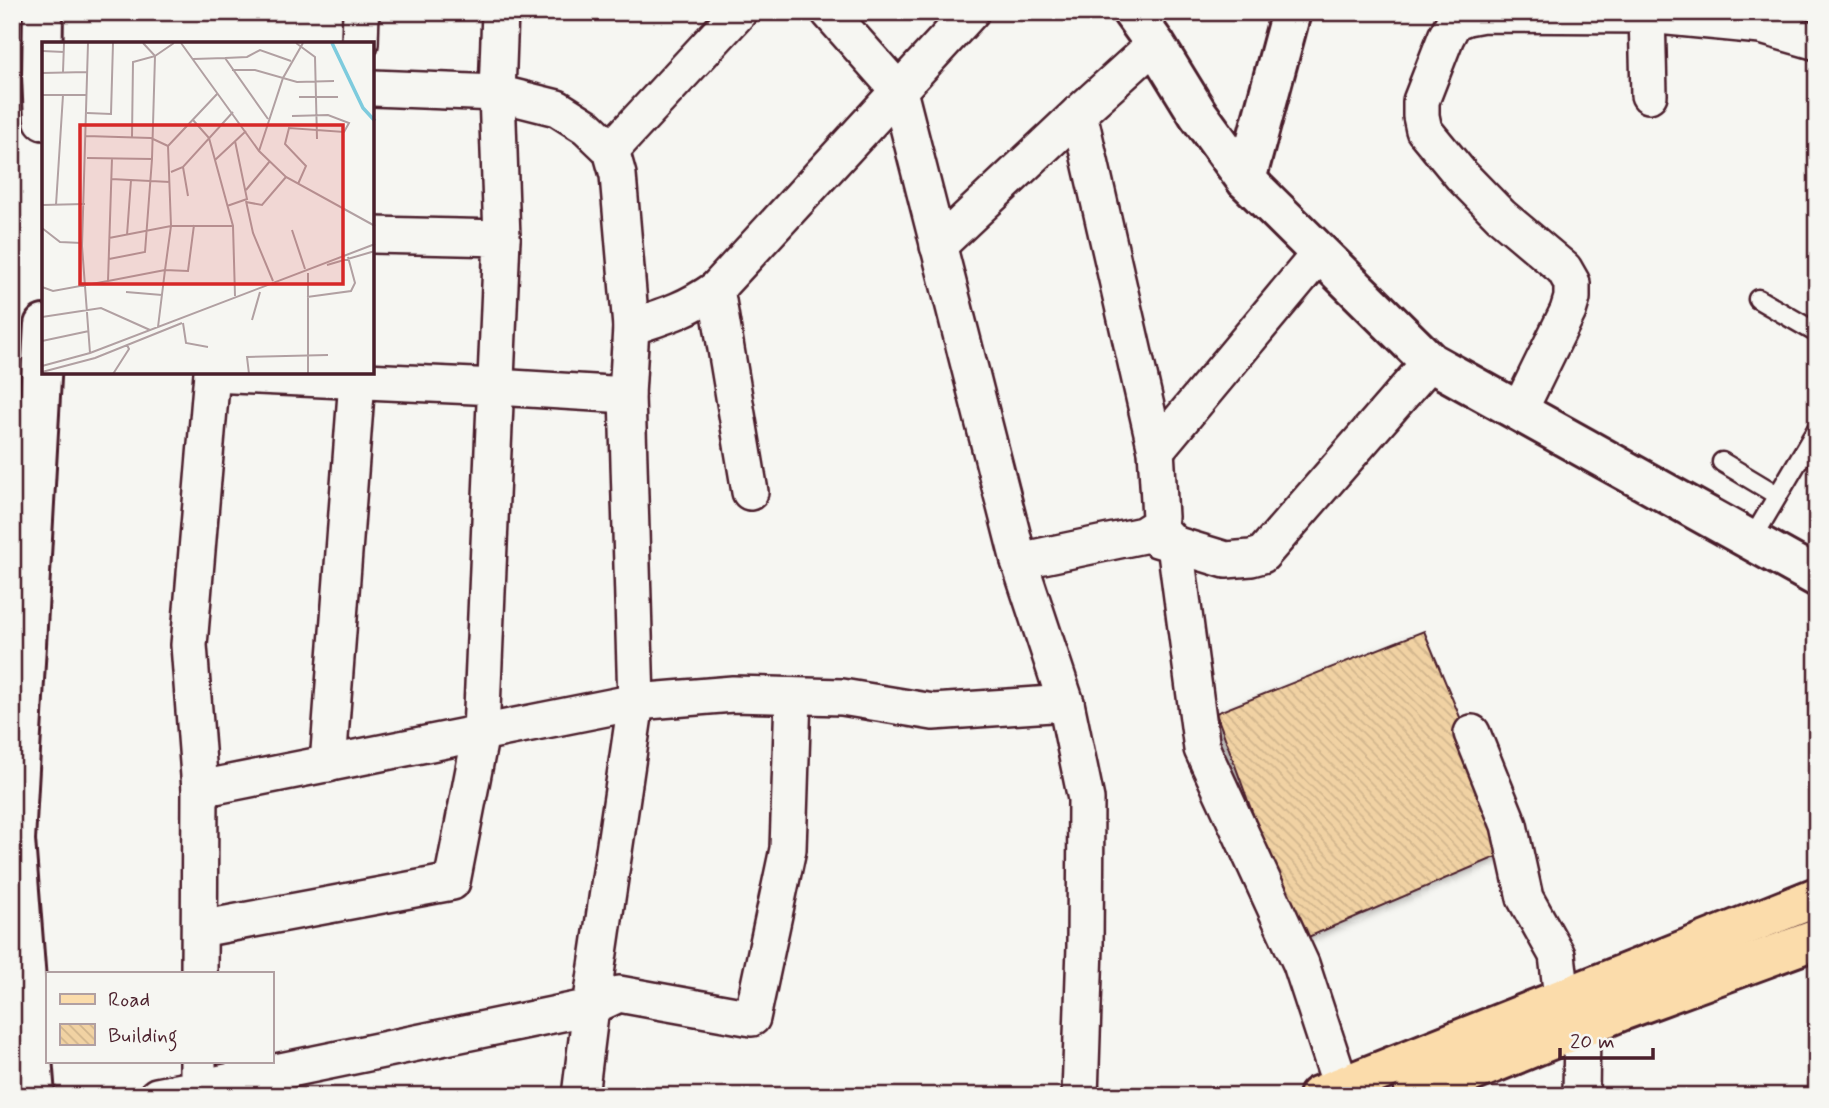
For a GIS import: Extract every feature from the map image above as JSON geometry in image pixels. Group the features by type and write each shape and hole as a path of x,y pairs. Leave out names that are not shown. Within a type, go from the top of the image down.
{"main road":[{"path":"1413,1096 1572,1013 1817,897"},
{"path":"1329,1091 1572,1013 1625,1010 1817,939"}],"street":[{"path":"43,12 43,42"},
{"path":"360,42 361,12"},
{"path":"200,929 452,882 481,733 502,238 497,93 500,12"},
{"path":"611,150 739,12"},
{"path":"829,12 899,91 1019,561 1066,703 1086,799 1080,1096"},
{"path":"631,327 694,305 716,289 971,12"},
{"path":"1132,12 1198,114 1246,180 1430,362 1817,577"},
{"path":"1246,180 1291,12"},
{"path":"1518,411 1568,311 1572,298 1572,283 1564,269 1501,216 1461,175 1424,130 1422,101 1454,22 1483,14 1647,13 1761,26 1817,42"},
{"path":"1647,13 1649,95"},
{"path":"939,246 1155,44"},
{"path":"374,88 497,93 557,108 587,127 611,150 618,175 631,327 627,395 636,702 580,1096"},
{"path":"1079,113 1156,450 1160,506 1158,535 1202,749 1301,964 1329,1091"},
{"path":"374,235 502,238"},
{"path":"1156,450 1320,253"},
{"path":"716,289 750,492"},
{"path":"35,1096 14,822 22,552 42,346"},
{"path":"1019,561 1158,535 1226,560 1262,555 1430,362"},
{"path":"199,972 200,789 189,645 212,374 627,395"},
{"path":"328,764 357,380"},
{"path":"200,789 636,702 733,694 842,696 933,712 1066,703"},
{"path":"273,1061 591,1007 619,994 752,1018 788,849 793,695"},
{"path":"1472,733 1509,825 1525,898 1557,955 1572,1013 1581,1096"},
{"path":"157,1096 198,1074 268,1062"}],"lane":[{"path":"1758,299 1817,333"},
{"path":"1751,541 1817,429"},
{"path":"1721,462 1777,495"}],"building":[{"path":"1424,631 1515,849 1299,941 1216,713"}]}
